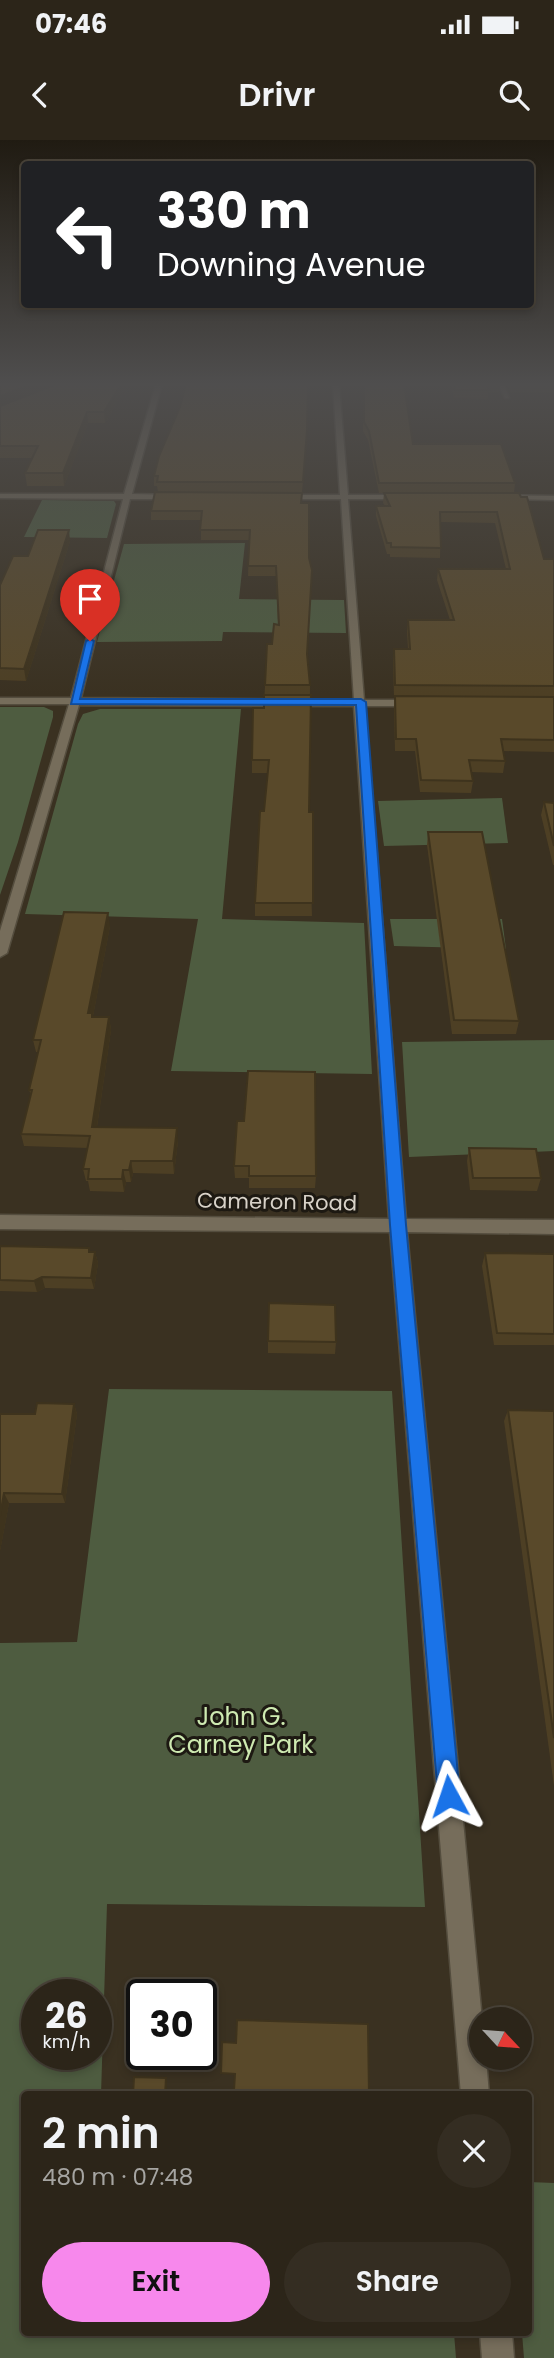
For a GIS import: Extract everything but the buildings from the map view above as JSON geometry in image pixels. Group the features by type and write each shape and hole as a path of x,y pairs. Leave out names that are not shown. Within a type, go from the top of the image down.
{"street":[{"path":"0,953 75,702 130,488"},
{"path":"344,488 398,1225 475,2091"},
{"path":"0,496 185,497"},
{"path":"265,497 415,497"},
{"path":"498,497 554,498"},
{"path":"0,701 430,703"},
{"name":"Cameron Road","path":"0,1222 554,1227"},
{"path":"496,2336 498,2358"}],"green space":[{"path":"42,500 114,501 116,504 107,538 24,537"},
{"path":"245,543 239,599 344,600 346,633 223,632 222,641 97,642 124,544"},
{"path":"0,707 44,707 53,711 53,717 18,842 0,895"},
{"path":"100,709 241,709 222,919 364,923 372,1074 171,1071 198,919 25,914 78,724 83,714"},
{"path":"502,798 508,843 384,846 378,801"},
{"path":"390,919 502,919 506,949 394,946"},
{"path":"554,1040 554,1151 409,1157 402,1042"},
{"name":"John G. Carney Park","path":"109,1389 392,1391 425,1907 107,1904 105,1979 21,1979 21,2070 102,2070 101,2091 21,2091 21,2336 454,2336 456,2358 0,2358 0,1643 77,1642"},
{"path":"532,2182 554,2183 554,2358 524,2358 522,2336 532,2336"}],"route":[{"path":"90,641 75,702 361,702 398,1225 449,1796"}]}
